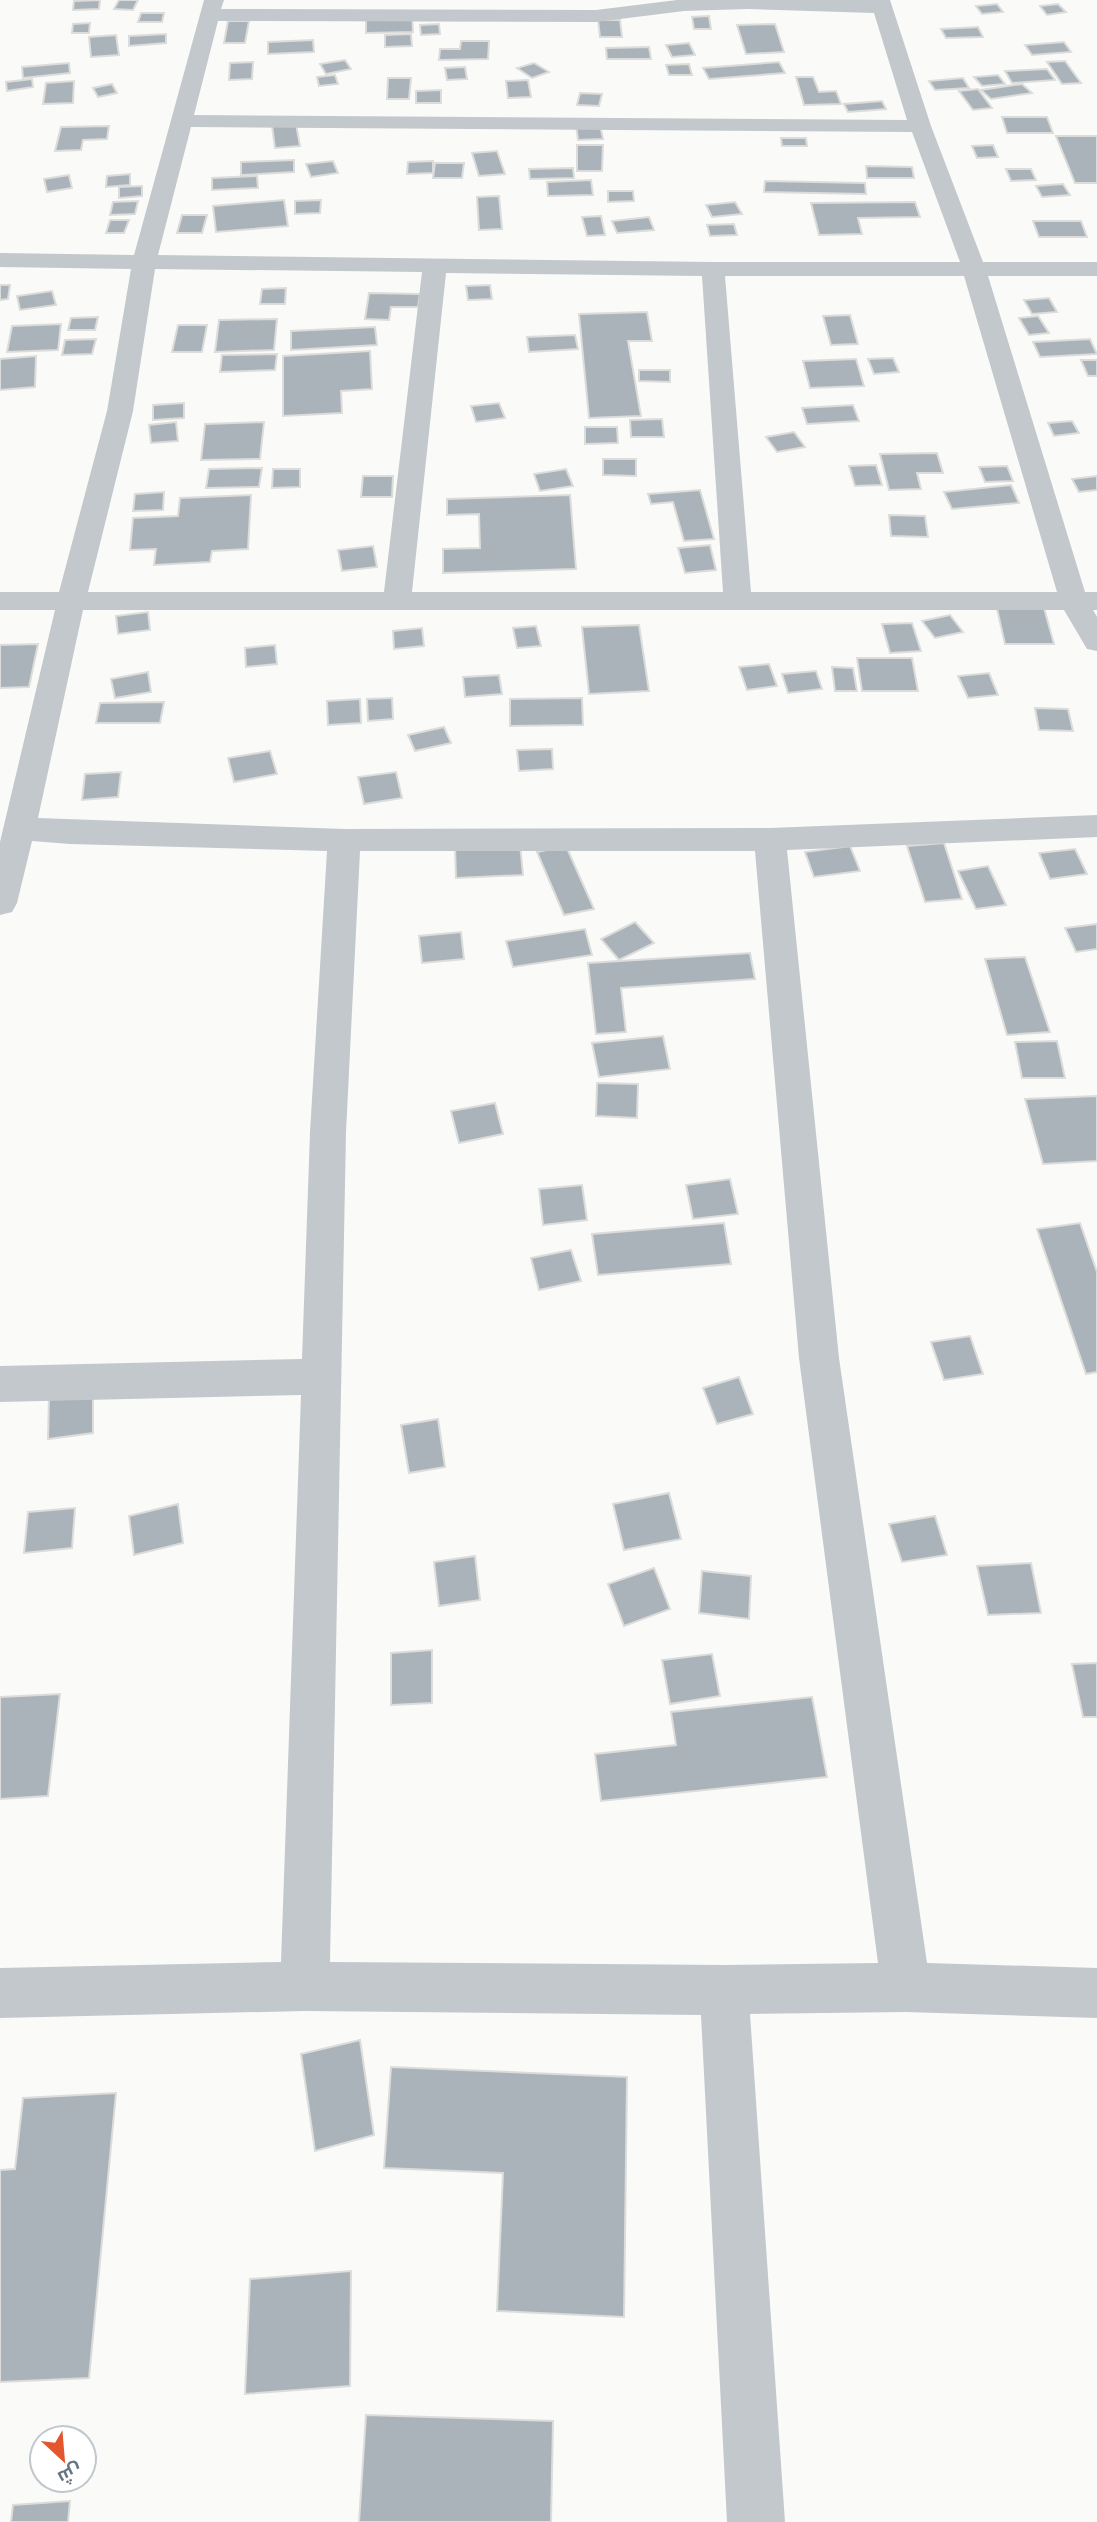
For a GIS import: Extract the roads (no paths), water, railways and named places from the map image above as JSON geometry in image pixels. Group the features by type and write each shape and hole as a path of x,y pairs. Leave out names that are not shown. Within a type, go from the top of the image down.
{"street":[{"path":"0,903 71,601 120,411 144,262 213,8 437,8 596,16 656,4 881,4 920,126 974,269 1097,642"},
{"path":"182,121 920,126"},
{"path":"0,260 713,269 1097,269"},
{"path":"397,601 435,265"},
{"path":"713,269 738,603"},
{"path":"0,601 1086,602"},
{"path":"19,828 70,833 344,840 770,839 1097,826"},
{"path":"770,839 819,1358 906,1987"},
{"path":"305,1986 328,1132 344,840"},
{"path":"0,1384 321,1377"},
{"path":"0,1993 305,1986 723,1990 906,1987 1097,1993"},
{"path":"723,1990 756,2522"}]}
